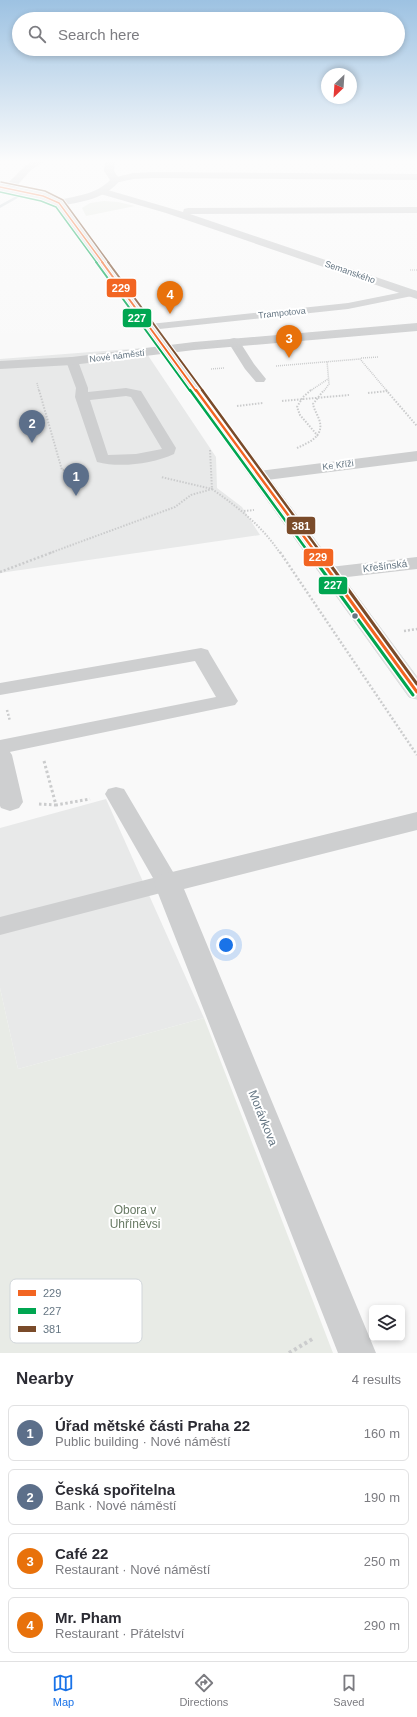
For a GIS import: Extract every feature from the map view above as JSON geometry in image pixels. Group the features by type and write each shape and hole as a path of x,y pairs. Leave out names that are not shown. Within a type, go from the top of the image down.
{"main road":[{"path":"75,224 417,692"}],"street":[{"name":"Semanského","path":"209,224 415,294"},
{"name":"Nové náměstí","path":"0,365 72,361 234,342 417,327"},
{"name":"Ke Kříži","path":"259,476 417,456"},
{"name":"Křešínská","path":"330,573 417,562"},
{"path":"0,755 10,802"},
{"path":"168,883 417,821"},
{"name":"Morávkova","path":"168,883 357,1353"}],"lane":[{"name":"Trampotova","path":"150,327 348,306 415,294"},
{"path":"234,342 249,366 260,379"},
{"path":"72,361 82,388 82,397 102,458 112,460 159,455 169,451 169,448 136,394 126,392 82,397"},
{"path":"0,689 201,654 228,701 0,747"},
{"name":"Morávkova","path":"116,794 168,883"},
{"path":"0,926 168,883"}],"path":[{"path":"272,366 378,357"},
{"path":"360,358 417,426"},
{"path":"310,442 318,436 322,430 320,419 314,411 313,404 329,384 327,361"},
{"path":"35,376 62,470 91,471"},
{"path":"318,436 314,428 298,412 298,406 301,399 328,379"},
{"path":"368,393 388,391"},
{"path":"282,401 349,394"},
{"path":"237,406 263,403"},
{"path":"159,476 212,489 243,511 270,538 417,755"},
{"path":"0,572 175,507 191,495 212,489"},
{"path":"404,631 417,629"}],"shaded area":[{"path":"143,348 216,457 217,488 242,507 260,535 0,573 0,359"},
{"path":"106,799 204,1018 18,1069 0,988 0,828"}],"green space":[{"name":"Obora v Uhříněvsi","path":"0,988 18,1069 204,1018 333,1353 0,1353"}],"transit line":[{"name":"227","path":"69,224 413,695"},
{"name":"229","path":"74,224 417,692"},
{"name":"381","path":"81,224 417,684"}],"place":[{"name":"Mr. Pham","path":"170,314"},
{"name":"Café 22","path":"289,358"},
{"name":"Česká spořitelna","path":"32,443"},
{"name":"Úřad mětské části Praha 22","path":"76,496"}]}
